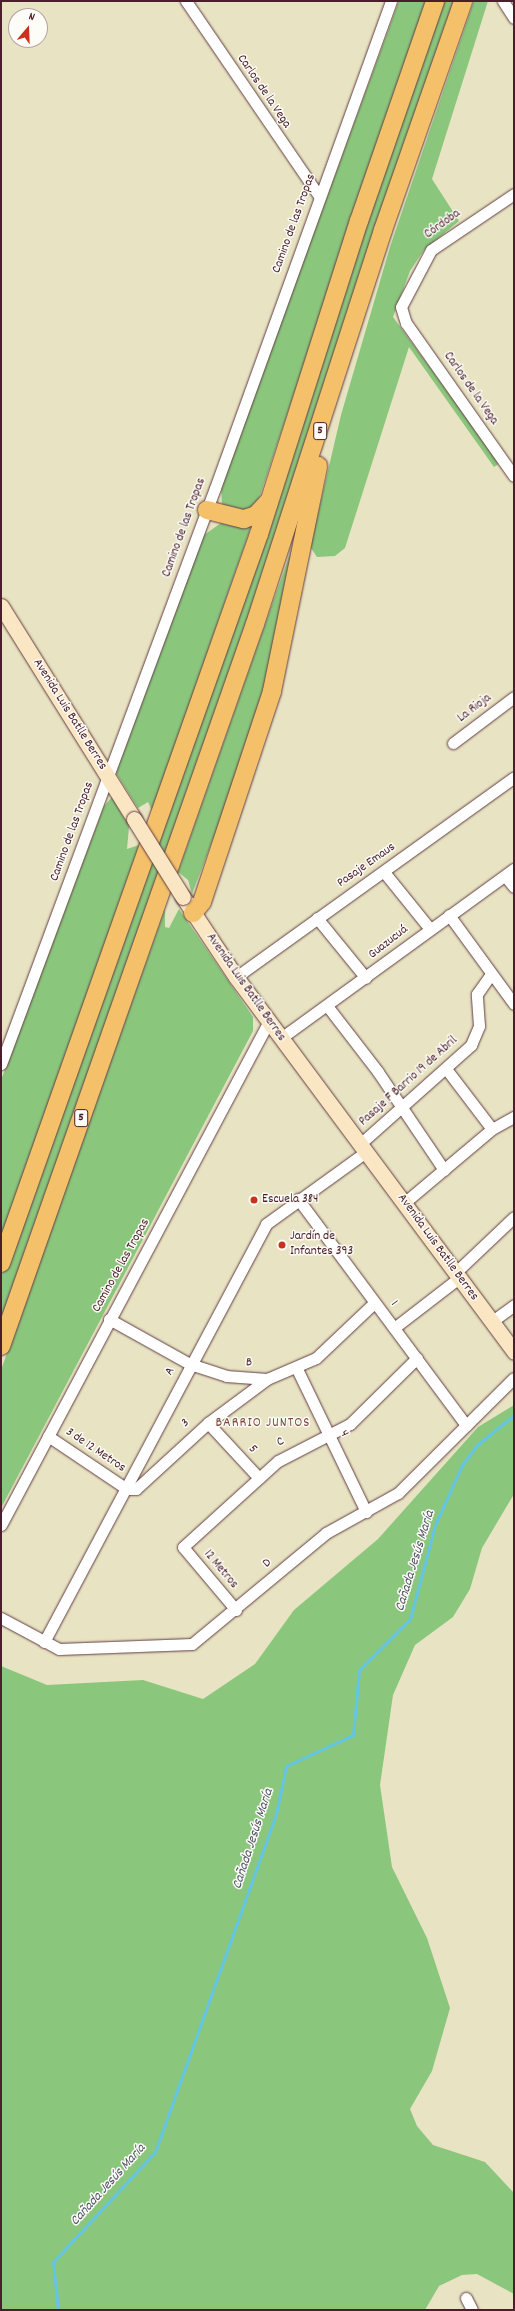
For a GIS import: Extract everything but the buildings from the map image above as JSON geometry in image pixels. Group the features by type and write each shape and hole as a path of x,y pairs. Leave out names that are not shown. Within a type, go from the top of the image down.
{"highway":[{"name":"5","path":"1,1263 270,499 359,221 435,1"},
{"name":"5","path":"1,1346 256,624 383,230 463,1"},
{"path":"193,913 202,902 272,691 330,398"},
{"path":"207,510 244,519 256,515 270,499"}],"main road":[{"name":"Avenida Luis Batlle Berres","path":"1,607 193,913 236,977 514,1352"}],"street":[{"name":"Carlos de la Vega","path":"186,1 319,196"},
{"name":"Camino de las Tropas","path":"1,1064 207,510 319,196 391,1"},
{"path":"503,1 514,18"},
{"name":"Córdoba","path":"403,318 403,300 431,250 514,194"},
{"name":"Carlos de la Vega","path":"403,318 514,476"},
{"name":"La Rioja","path":"454,743 514,697"},
{"name":"Pasaje Emaus","path":"236,977 514,777"},
{"path":"384,872 430,929"},
{"path":"510,873 514,887"},
{"name":"Guazucuá","path":"281,1038 328,1007 449,915 510,873"},
{"path":"449,915 514,1004"},
{"path":"317,918 366,978"},
{"name":"Pasaje F Barrio 19 de Abril","path":"363,1148 402,1107 447,1070 478,1033 477,994 491,974"},
{"path":"328,1007 402,1107 444,1170"},
{"name":"Camino de las Tropas","path":"1,1525 268,1021"},
{"path":"447,1070 492,1129"},
{"path":"404,1204 492,1129 514,1117"},
{"name":"A","path":"44,1642 127,1489 190,1364 216,1323 266,1224 363,1148"},
{"name":"1","path":"298,1199 466,1425"},
{"path":"394,1328 457,1276 514,1217"},
{"name":"B","path":"109,1319 190,1364 226,1376 267,1379 297,1368 332,1346 374,1303"},
{"path":"491,1322 514,1305"},
{"name":"C","path":"183,1547 278,1460 329,1436 350,1424 416,1358"},
{"name":"4","path":"297,1368 366,1512"},
{"name":"D","path":"1,1618 59,1649 74,1650 185,1646 199,1640 326,1534 398,1493 514,1378"},
{"name":"3","path":"127,1489 136,1489 208,1423 267,1379"},
{"name":"5","path":"208,1423 259,1478"},
{"name":"3 de 12 Metros","path":"48,1436 127,1489"},
{"name":"12 Metros","path":"183,1547 236,1610"},
{"path":"466,2298 472,2310"}],"green space":[{"path":"399,1 426,1 257,504 251,512 222,506 221,486"},
{"path":"441,1 456,1 314,428 1,1321 1,1277"},
{"path":"474,1 488,1 432,179 459,221 424,250 410,271 393,317 500,463 494,467 409,347 345,548 335,556 317,557 311,548 312,539 341,415 390,247"},
{"path":"305,511 251,740 192,894 188,880 178,872"},
{"path":"253,521 152,811 148,802 138,808 116,773 204,535 221,523 239,526"},
{"path":"112,797 129,827 127,849 139,845 1,1241 1,1080 104,806"},
{"path":"165,909 165,927 169,928 179,909 253,1017 253,1031 1,1508 1,1370"},
{"path":"514,1405 514,1494 482,1548 470,1589 453,1617 415,1645 393,1695 380,1785 392,1867 427,1938 450,2008 432,2071 410,2109 417,2126 433,2145 485,2162 514,2193 514,2294 477,2274 462,2275 439,2286 425,2310 1,2310 1,1666 47,1685 143,1680 203,1699 255,1664 294,1610 378,1539 478,1427"}],"waterway":[{"name":"Cañada Jesús María","path":"58,2310 53,2262 155,2152 276,1814 286,1766 353,1735 359,1670 410,1619 435,1525 462,1465 477,1445 514,1415"}],"place":[{"name":"Escuela 384","path":"254,1200"},
{"name":"Jardín de Infantes 393","path":"282,1245"}],"district":[{"name":"BARRIO JUNTOS","path":"263,1423"}]}
